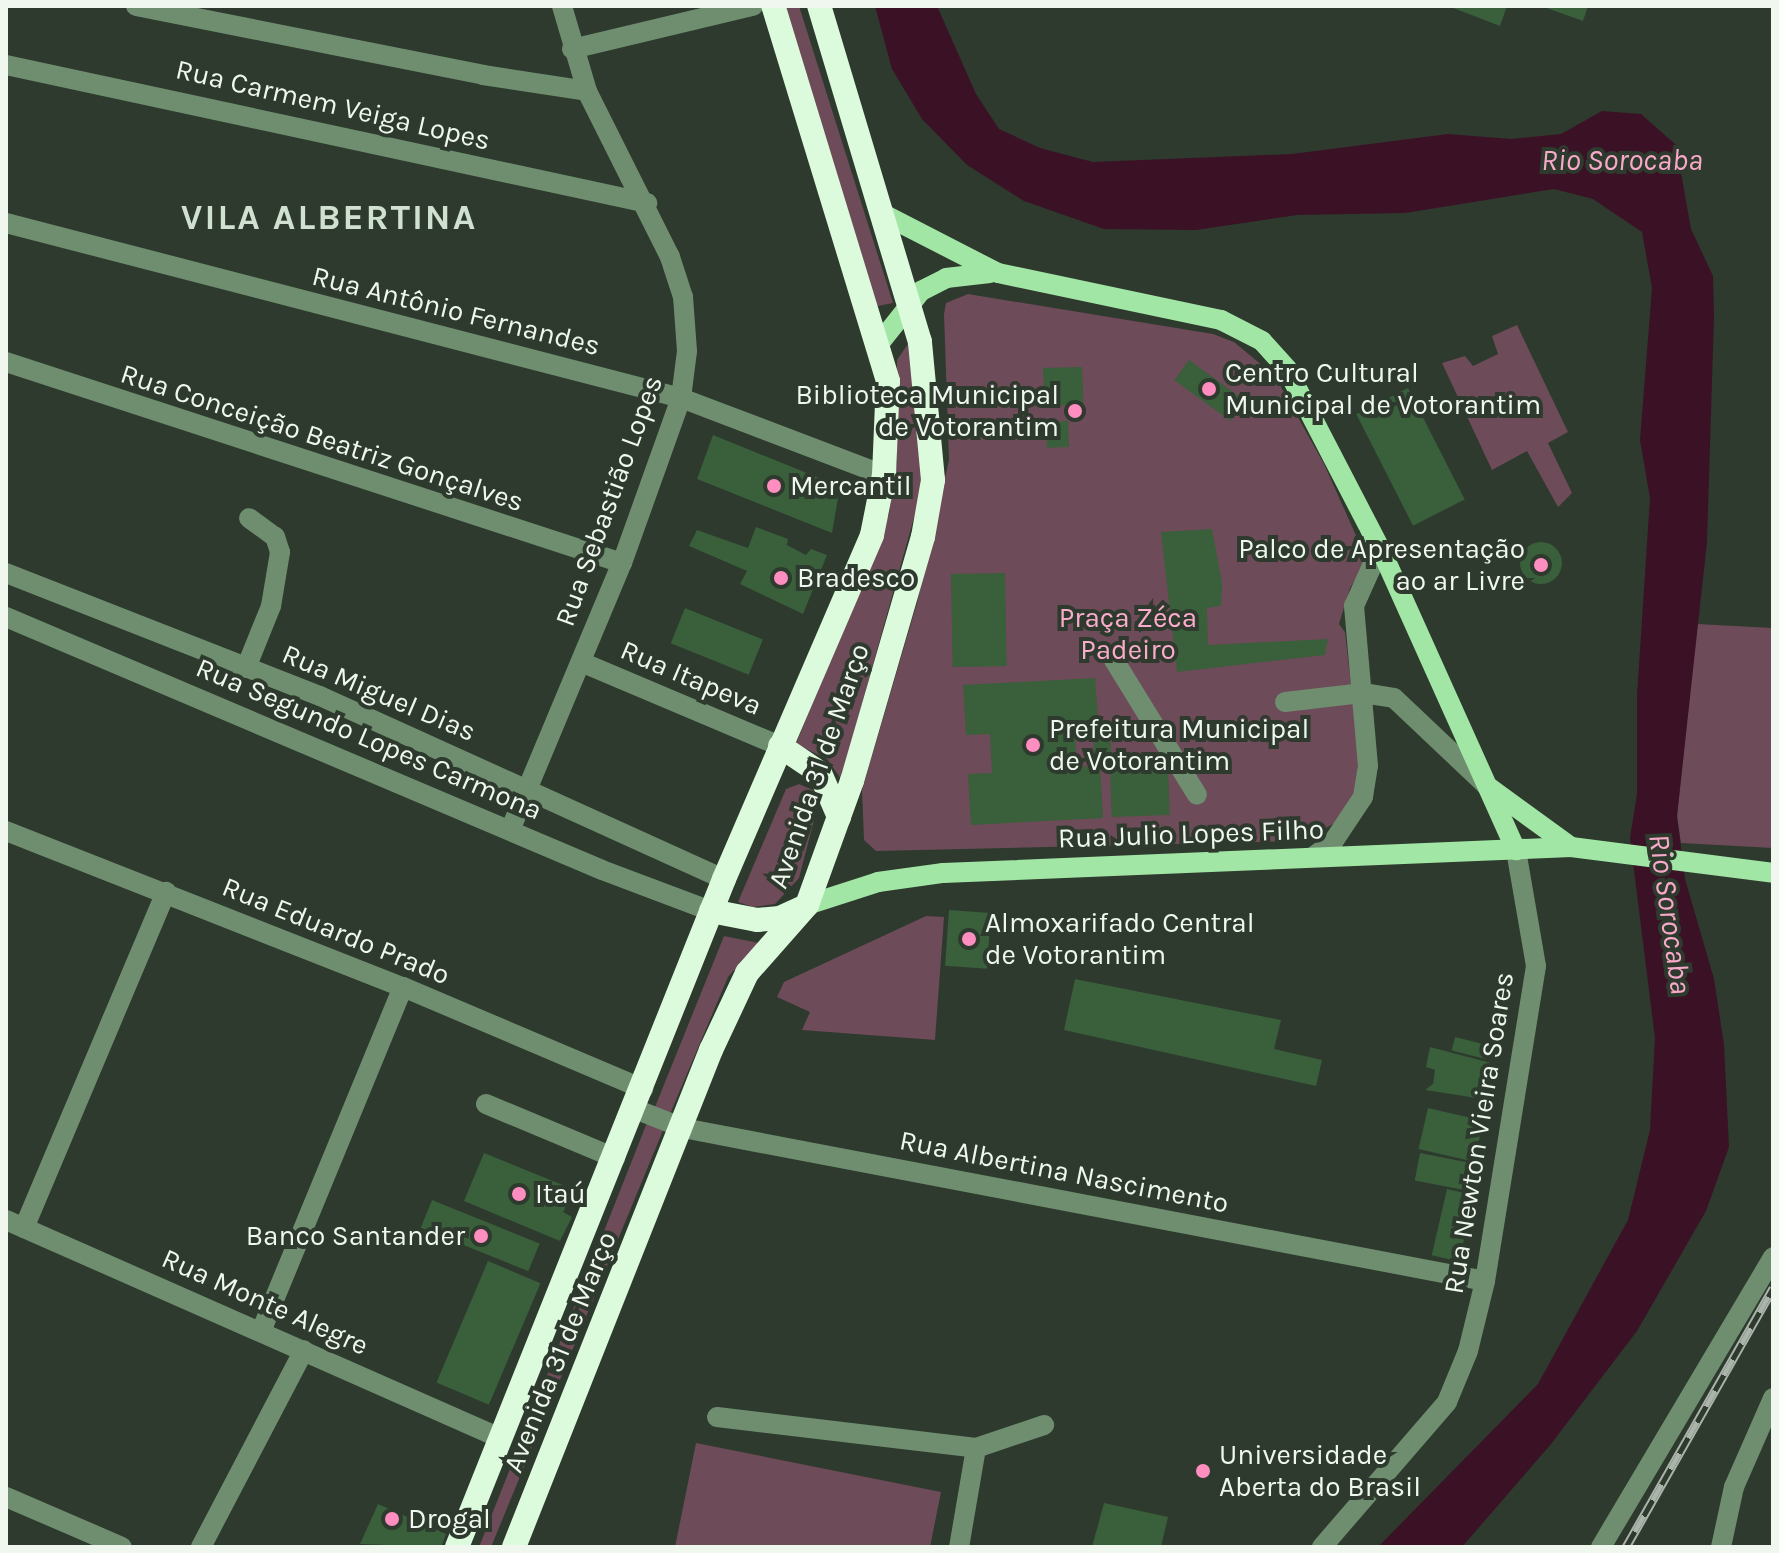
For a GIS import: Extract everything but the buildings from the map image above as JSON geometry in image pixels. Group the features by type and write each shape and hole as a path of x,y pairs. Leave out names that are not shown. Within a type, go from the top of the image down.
{"highway":[{"name":"Avenida 31 de Março","path":"457,1547 639,1099 724,879 872,535 884,475 888,381 773,6"},
{"name":"Avenida 31 de Março","path":"514,1547 747,973 807,905 839,817 916,563 933,480 920,342 819,6"},
{"path":"780,746 820,773 839,817"},
{"path":"711,911 757,920 780,918 807,905"}],"main road":[{"path":"883,214 998,273"},
{"path":"878,345 908,301 946,278 998,273"},
{"name":"Rua Newton Vieira Soares","path":"998,273 1221,320 1262,341 1287,369 1380,548 1516,850"},
{"path":"1487,786 1577,848"},
{"name":"Rua Julio Lopes Filho","path":"807,905 878,882 943,873 1314,856 1577,848 1768,869"}],"street":[{"path":"136,6 483,75 587,91"},
{"name":"Rua Sebastião Lopes","path":"511,828 622,563 681,398 687,351 683,297 647,203 587,91 572,49 562,6"},
{"path":"572,49 753,6"},
{"name":"Rua Carmem Veiga Lopes","path":"6,65 647,203"},
{"name":"Rua Antônio Fernandes","path":"6,223 681,398 884,475"},
{"name":"Rua Conceição Beatriz Gonçalves","path":"6,362 622,563"},
{"path":"246,668 271,606 280,552 275,537 249,518"},
{"path":"1314,856 1333,842 1363,797 1368,766 1354,606 1380,548"},
{"name":"Rua Miguel Dias","path":"6,573 246,668 526,788 724,879"},
{"name":"Rua Segundo Lopes Carmona","path":"6,617 711,911"},
{"path":"1114,660 1197,795"},
{"name":"Rua Itapeva","path":"581,662 780,746"},
{"path":"1285,702 1363,693 1394,698 1487,786"},
{"name":"Rua Eduardo Prado","path":"6,831 403,987 639,1099"},
{"name":"Rua Newton Vieira Soares","path":"1322,1547 1447,1402 1468,1351 1485,1281 1536,966 1516,850"},
{"path":"15,1224 166,892"},
{"path":"262,1329 403,987"},
{"name":"Rua Albertina Nascimento","path":"639,1099 683,1128 1485,1281"},
{"path":"486,1104 615,1158"},
{"name":"Rua Monte Alegre","path":"15,1224 262,1329 500,1438"},
{"path":"1601,1547 1773,1257"},
{"path":"201,1547 304,1350"},
{"path":"1721,1547 1734,1487 1773,1398"},
{"path":"717,1417 976,1448 1044,1425"},
{"path":"959,1547 976,1448"},
{"path":"6,1497 122,1547"}],"green space":[{"path":"781,6 799,6 893,303 873,307"},
{"name":"Praça Zéca Padeiro","path":"968,294 1213,334 1234,342 1275,376 1324,464 1367,560 1350,588 1339,624 1345,632 1359,755 1354,798 1333,824 1303,841 876,851 864,840 862,790 917,603 949,460 946,303"},
{"path":"1517,325 1568,432 1548,443 1572,493 1558,507 1527,451 1492,470 1442,363 1465,356 1473,366 1498,354 1492,336"},
{"path":"910,341 923,431 920,496 841,779 827,759 796,744 889,514 897,462 897,360"},
{"path":"1697,624 1773,628 1773,848 1681,843 1677,816"},
{"path":"799,784 815,791 819,801 799,878 775,904 753,907 738,902 786,789"},
{"path":"926,916 944,917 935,1040 802,1030 810,1012 777,997 784,982"},
{"path":"724,936 759,943 728,977 670,1114 655,1107"},
{"path":"648,1120 664,1128 491,1547 479,1547"},
{"path":"696,1443 941,1492 930,1547 675,1547"}],"water":[{"name":"Rio Sorocaba","path":"875,6 937,6 976,94 999,129 1040,148 1093,162 1292,154 1448,134 1511,139 1561,134 1602,111 1641,114 1676,145 1691,229 1713,276 1714,316 1707,542 1677,816 1685,879 1714,979 1724,1045 1729,1147 1706,1211 1637,1331 1551,1444 1462,1547 1378,1547 1538,1384 1628,1220 1650,1130 1655,1038 1630,838 1637,794 1637,696 1650,498 1640,440 1652,288 1642,232 1593,199 1554,189 1405,213 1297,215 1196,230 1104,229 1024,201 967,165 922,119 892,69"}],"railway":[{"path":"1626,1547 1773,1288"}],"place":[{"name":"Centro Cultural Municipal de Votorantim","path":"1209,389"},
{"name":"Biblioteca Municipal de Votorantim","path":"1075,411"},
{"name":"Mercantil","path":"774,486"},
{"name":"Palco de Apresentação ao ar Livre","path":"1541,565"},
{"name":"Bradesco","path":"781,578"},
{"name":"Prefeitura Municipal de Votorantim","path":"1033,745"},
{"name":"Almoxarifado Central de Votorantim","path":"969,939"},
{"name":"Itaú","path":"519,1194"},
{"name":"Banco Santander","path":"481,1236"},
{"name":"Universidade Aberta do Brasil","path":"1203,1471"},
{"name":"Drogal","path":"392,1519"}],"district":[{"name":"VILA ALBERTINA","path":"329,218"}]}
